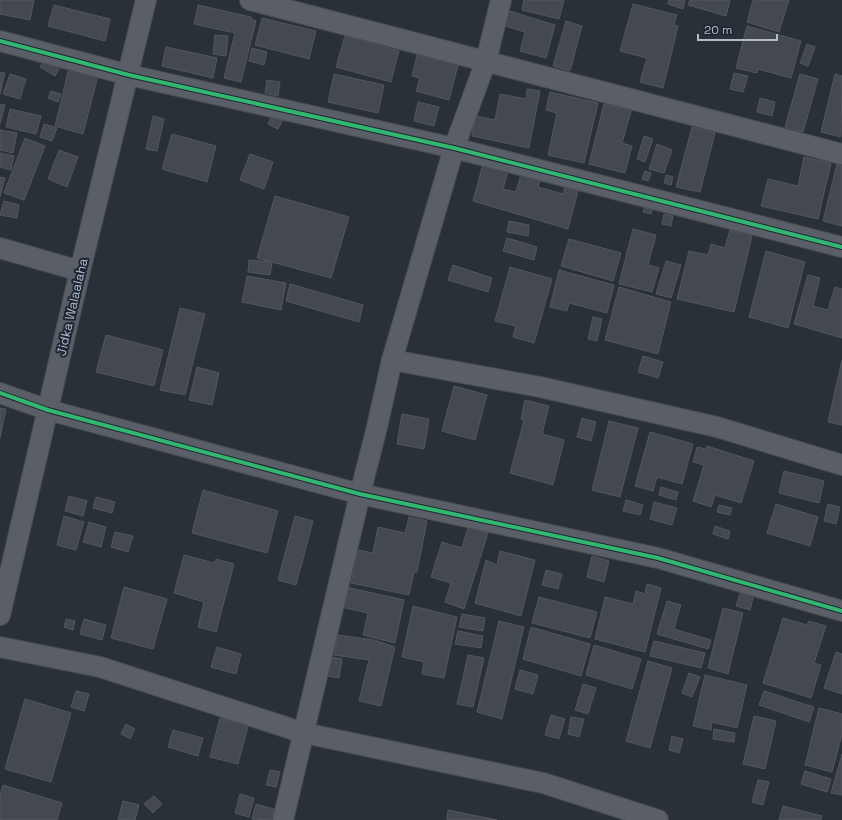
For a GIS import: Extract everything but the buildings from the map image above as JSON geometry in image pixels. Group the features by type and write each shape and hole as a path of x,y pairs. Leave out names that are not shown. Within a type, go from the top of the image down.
{"street":[{"name":"Jidka Walaalaha","path":"0,615 80,271 129,75 146,0"},
{"path":"250,0 842,154"},
{"path":"283,820 392,360 454,148 486,61 502,0"},
{"path":"0,40 129,75 454,148 842,247"},
{"path":"0,248 80,271"},
{"path":"392,360 540,387 709,425 842,465"},
{"path":"0,393 48,410 360,494 658,558 842,611"},
{"path":"0,647 100,667 304,733 543,783 658,820"}],"cycle path":[{"path":"0,41 129,75 454,148 842,247"},
{"path":"0,393 48,410 360,494 658,558 842,611"}]}
